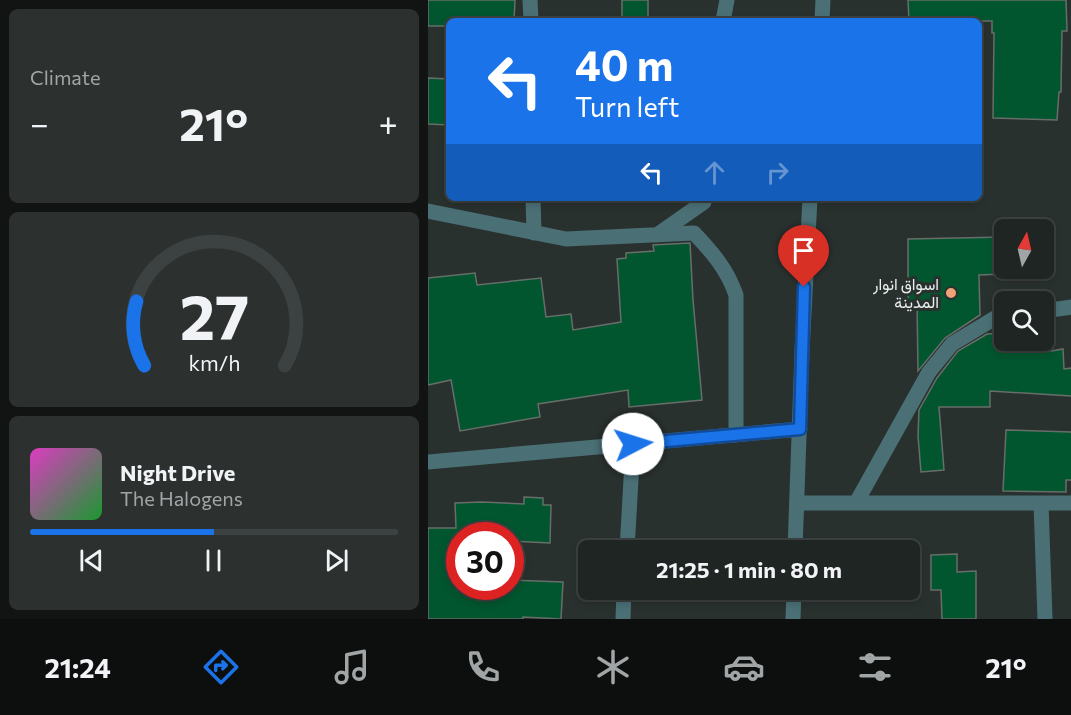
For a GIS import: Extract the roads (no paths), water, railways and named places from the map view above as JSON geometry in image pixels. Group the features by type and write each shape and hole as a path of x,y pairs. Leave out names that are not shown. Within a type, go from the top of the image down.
{"street":[{"path":"530,0 531,18"},
{"path":"724,18 727,0"},
{"path":"822,18 823,0"},
{"path":"533,201 534,233"},
{"path":"657,235 704,201"},
{"path":"795,540 802,339 810,201"},
{"path":"428,212 566,239 694,233 719,260 731,280 736,295 736,435"},
{"path":"1054,309 1072,307"},
{"path":"856,503 929,372 952,344 994,319"},
{"path":"428,462 800,429"},
{"path":"628,540 633,444"},
{"path":"797,503 1072,503"},
{"path":"1041,503 1045,619"},
{"path":"623,619 624,600"},
{"path":"792,619 793,600"}],"place":[{"name":"اسواق انوار المدينة","path":"951,293"}]}
